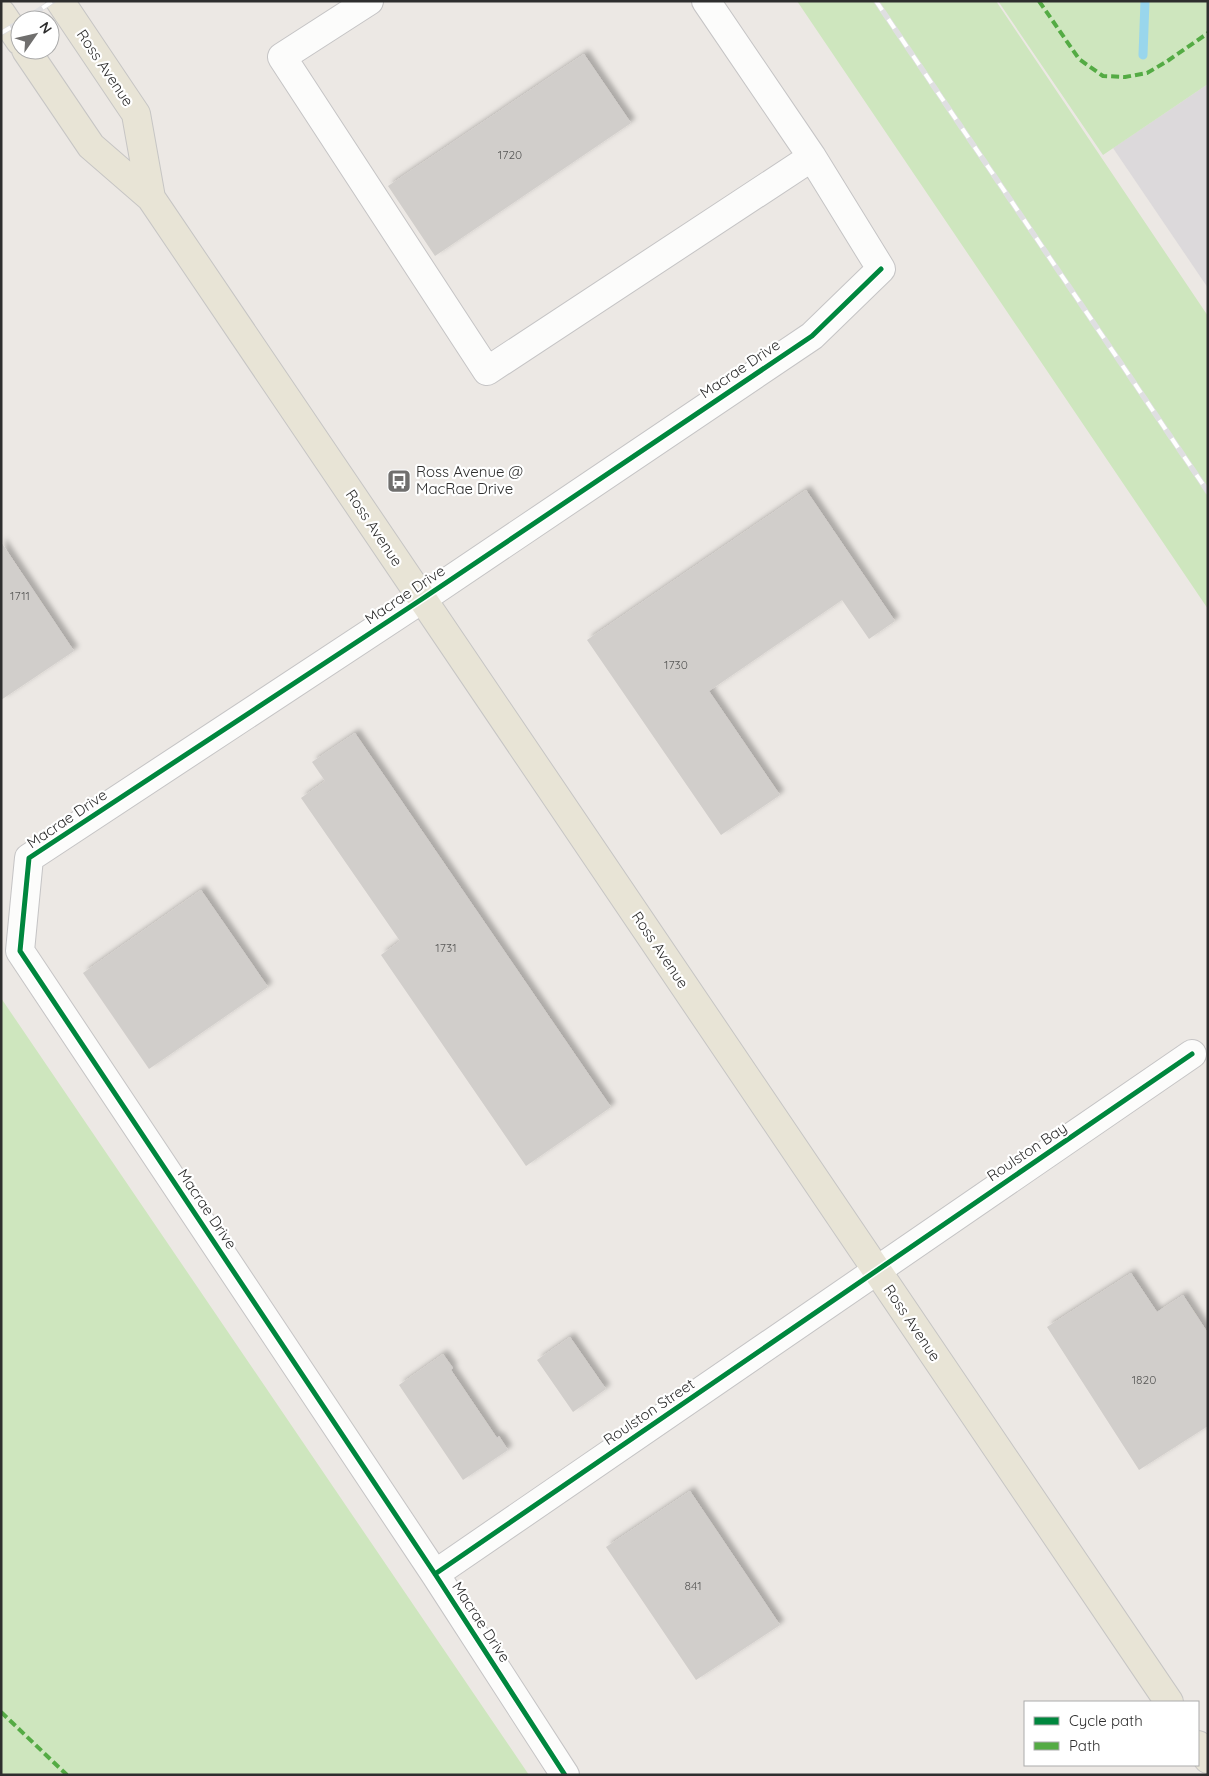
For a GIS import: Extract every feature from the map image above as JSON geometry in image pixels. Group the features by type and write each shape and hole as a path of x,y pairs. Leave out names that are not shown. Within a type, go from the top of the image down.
{"main road":[{"name":"Ross Avenue","path":"60,1 136,114 151,198"},
{"path":"1,14 10,27"},
{"name":"Ross Avenue","path":"33,60 91,146 151,198 1168,1701"},
{"path":"1199,1746 1208,1759"}],"street":[{"path":"369,1 282,57 487,371 812,157 706,1"},
{"name":"Macrae Drive","path":"565,1775 435,1574 20,951 29,858 422,599 812,336 881,269 812,157"},
{"name":"Roulston Bay","path":"877,1271 1192,1054"},
{"name":"Roulston Street","path":"435,1574 877,1271"}],"shaded area":[{"path":"1208,84 1208,288 1113,148"}],"green space":[{"path":"797,1 996,1 1208,316 1208,609"},
{"path":"998,1 1208,1 1208,84 1103,155"},
{"path":"1,998 529,1775 1,1775"}],"building":[{"path":"584,54 631,123 435,256 388,186"},
{"path":"806,490 895,621 869,639 842,600 709,691 780,795 721,835 587,640"},
{"path":"1,542 74,651 1,700"},
{"path":"355,733 611,1107 526,1166 381,955 400,941 301,798 325,781 312,762"},
{"path":"201,890 268,987 149,1069 83,973"},
{"path":"1131,1273 1157,1312 1183,1295 1208,1333 1208,1426 1139,1470 1047,1327"},
{"path":"570,1337 606,1389 573,1412 537,1360"},
{"path":"443,1354 453,1368 451,1370 497,1438 499,1436 508,1450 463,1480 399,1385"},
{"path":"690,1491 780,1625 696,1680 606,1547"}],"waterway":[{"path":"1143,55 1145,1"}],"railway":[{"path":"39,10 53,1"},
{"path":"876,1 1208,492"},
{"path":"1,33 10,28"}],"marked path":[{"path":"1039,1 1079,59 1103,76 1125,77 1147,73 1208,33"},
{"path":"1,1712 67,1775"}],"cycle path":[{"path":"565,1775 435,1574 20,951 29,858 422,599 812,336 881,269"},
{"path":"435,1574 1192,1054"}],"place":[{"name":"Ross Avenue @ MacRae Drive","path":"399,481"}]}
